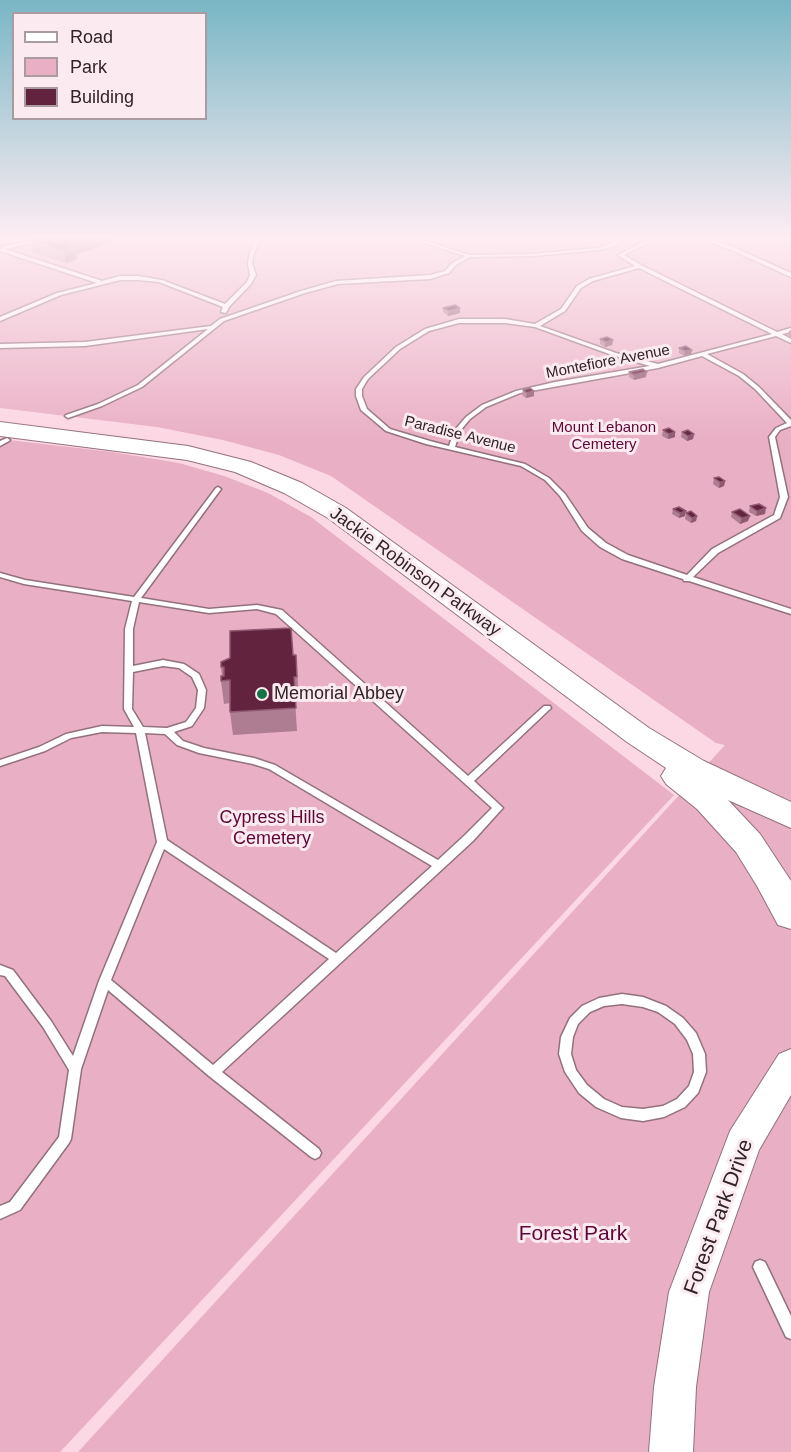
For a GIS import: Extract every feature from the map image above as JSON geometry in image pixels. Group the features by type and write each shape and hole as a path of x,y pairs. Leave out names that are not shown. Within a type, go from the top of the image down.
{"highway":[{"name":"Jackie Robinson Parkway","path":"2,432 169,449 234,465 278,481 337,513 623,724 692,769 791,816"},
{"name":"Jackie Robinson Parkway","path":"2,432 200,444 253,458 304,478 355,508 664,730 721,764 791,798"},
{"path":"591,701 652,756 725,816 760,861 791,915"}],"street":[{"name":"Forest Park Drive","path":"671,1452 675,1387 688,1292 742,1143 791,1064"}],"lane":[{"path":"0,320 35,305"},
{"path":"222,320 226,306 223,305"},
{"path":"68,416 100,405 140,386 222,320 269,305"},
{"path":"536,326 563,310 567,305"},
{"path":"718,305 791,341"},
{"name":"Paradise Avenue","path":"658,366 614,354 536,326 480,320 441,325 414,337 366,378 359,389 359,396 364,410 373,420 388,430 523,465 547,479 563,495 585,529 603,545 625,557 791,612"},
{"path":"0,346 85,344 213,326"},
{"name":"Montefiore Avenue","path":"451,448 457,431 470,416 484,406 518,392 658,366 791,330"},
{"path":"687,579 715,551 777,516 784,497 772,437 778,429 791,424 757,388 741,375 704,355"},
{"path":"0,1213 15,1206 65,1139 75,1069 105,981 162,842 140,729 128,709 129,629 136,600 218,489"},
{"path":"0,575 24,582 209,611 257,607 279,612 498,808 439,866 213,1072"},
{"path":"0,763 42,749 69,736 102,729 167,731 189,724 200,708 202,690 196,676 182,666 162,663 128,670"},
{"path":"468,781 547,708"},
{"path":"167,731 180,743 202,751 254,761 272,767 439,866"},
{"path":"162,842 337,958"},
{"path":"0,970 9,973 47,1024 75,1069"},
{"path":"105,981 213,1072 315,1153"},
{"path":"622,999 643,1002 662,1009 679,1021 692,1037 699,1054 700,1072 694,1089 681,1103 664,1112 643,1115 621,1112 600,1103 583,1089 571,1072 566,1054 567,1037 574,1021 586,1009 603,1002 622,999"},
{"path":"760,1267 791,1332"}],"green space":[{"path":"0,305 791,305 791,1452 78,1452 725,745 716,743 331,476 279,455 223,440 157,427 0,408"},
{"name":"Cypress Hills Cemetery","path":"0,439 112,452 179,463 224,476 268,493 311,517 674,795 60,1452 0,1452"}],"building":[{"path":"455,305 460,308 449,311 443,308"},
{"path":"607,337 613,340 606,342 600,339"},
{"path":"686,346 692,350 685,351 679,348"},
{"path":"643,369 647,372 634,375 629,372"},
{"path":"530,388 534,391 527,393 523,390"},
{"path":"669,428 675,432 669,434 663,430"},
{"path":"688,430 694,434 688,436 682,432"},
{"path":"719,477 725,481 720,482 714,478"},
{"path":"759,504 766,508 757,511 750,506"},
{"path":"679,507 686,511 680,513 673,509"},
{"path":"740,509 750,516 742,518 732,512"},
{"path":"691,511 697,516 692,518 686,513"},
{"name":"Memorial Abbey","path":"291,628 293,655 296,655 297,677 294,677 296,708 230,712 230,680 221,681 221,676 224,676 224,667 221,667 221,662 230,658 230,631"}],"place":[{"name":"Memorial Abbey","path":"262,694"}],"park label":[{"name":"Mount Lebanon Cemetery","path":"604,436"},
{"name":"Forest Park","path":"573,1234"}]}
